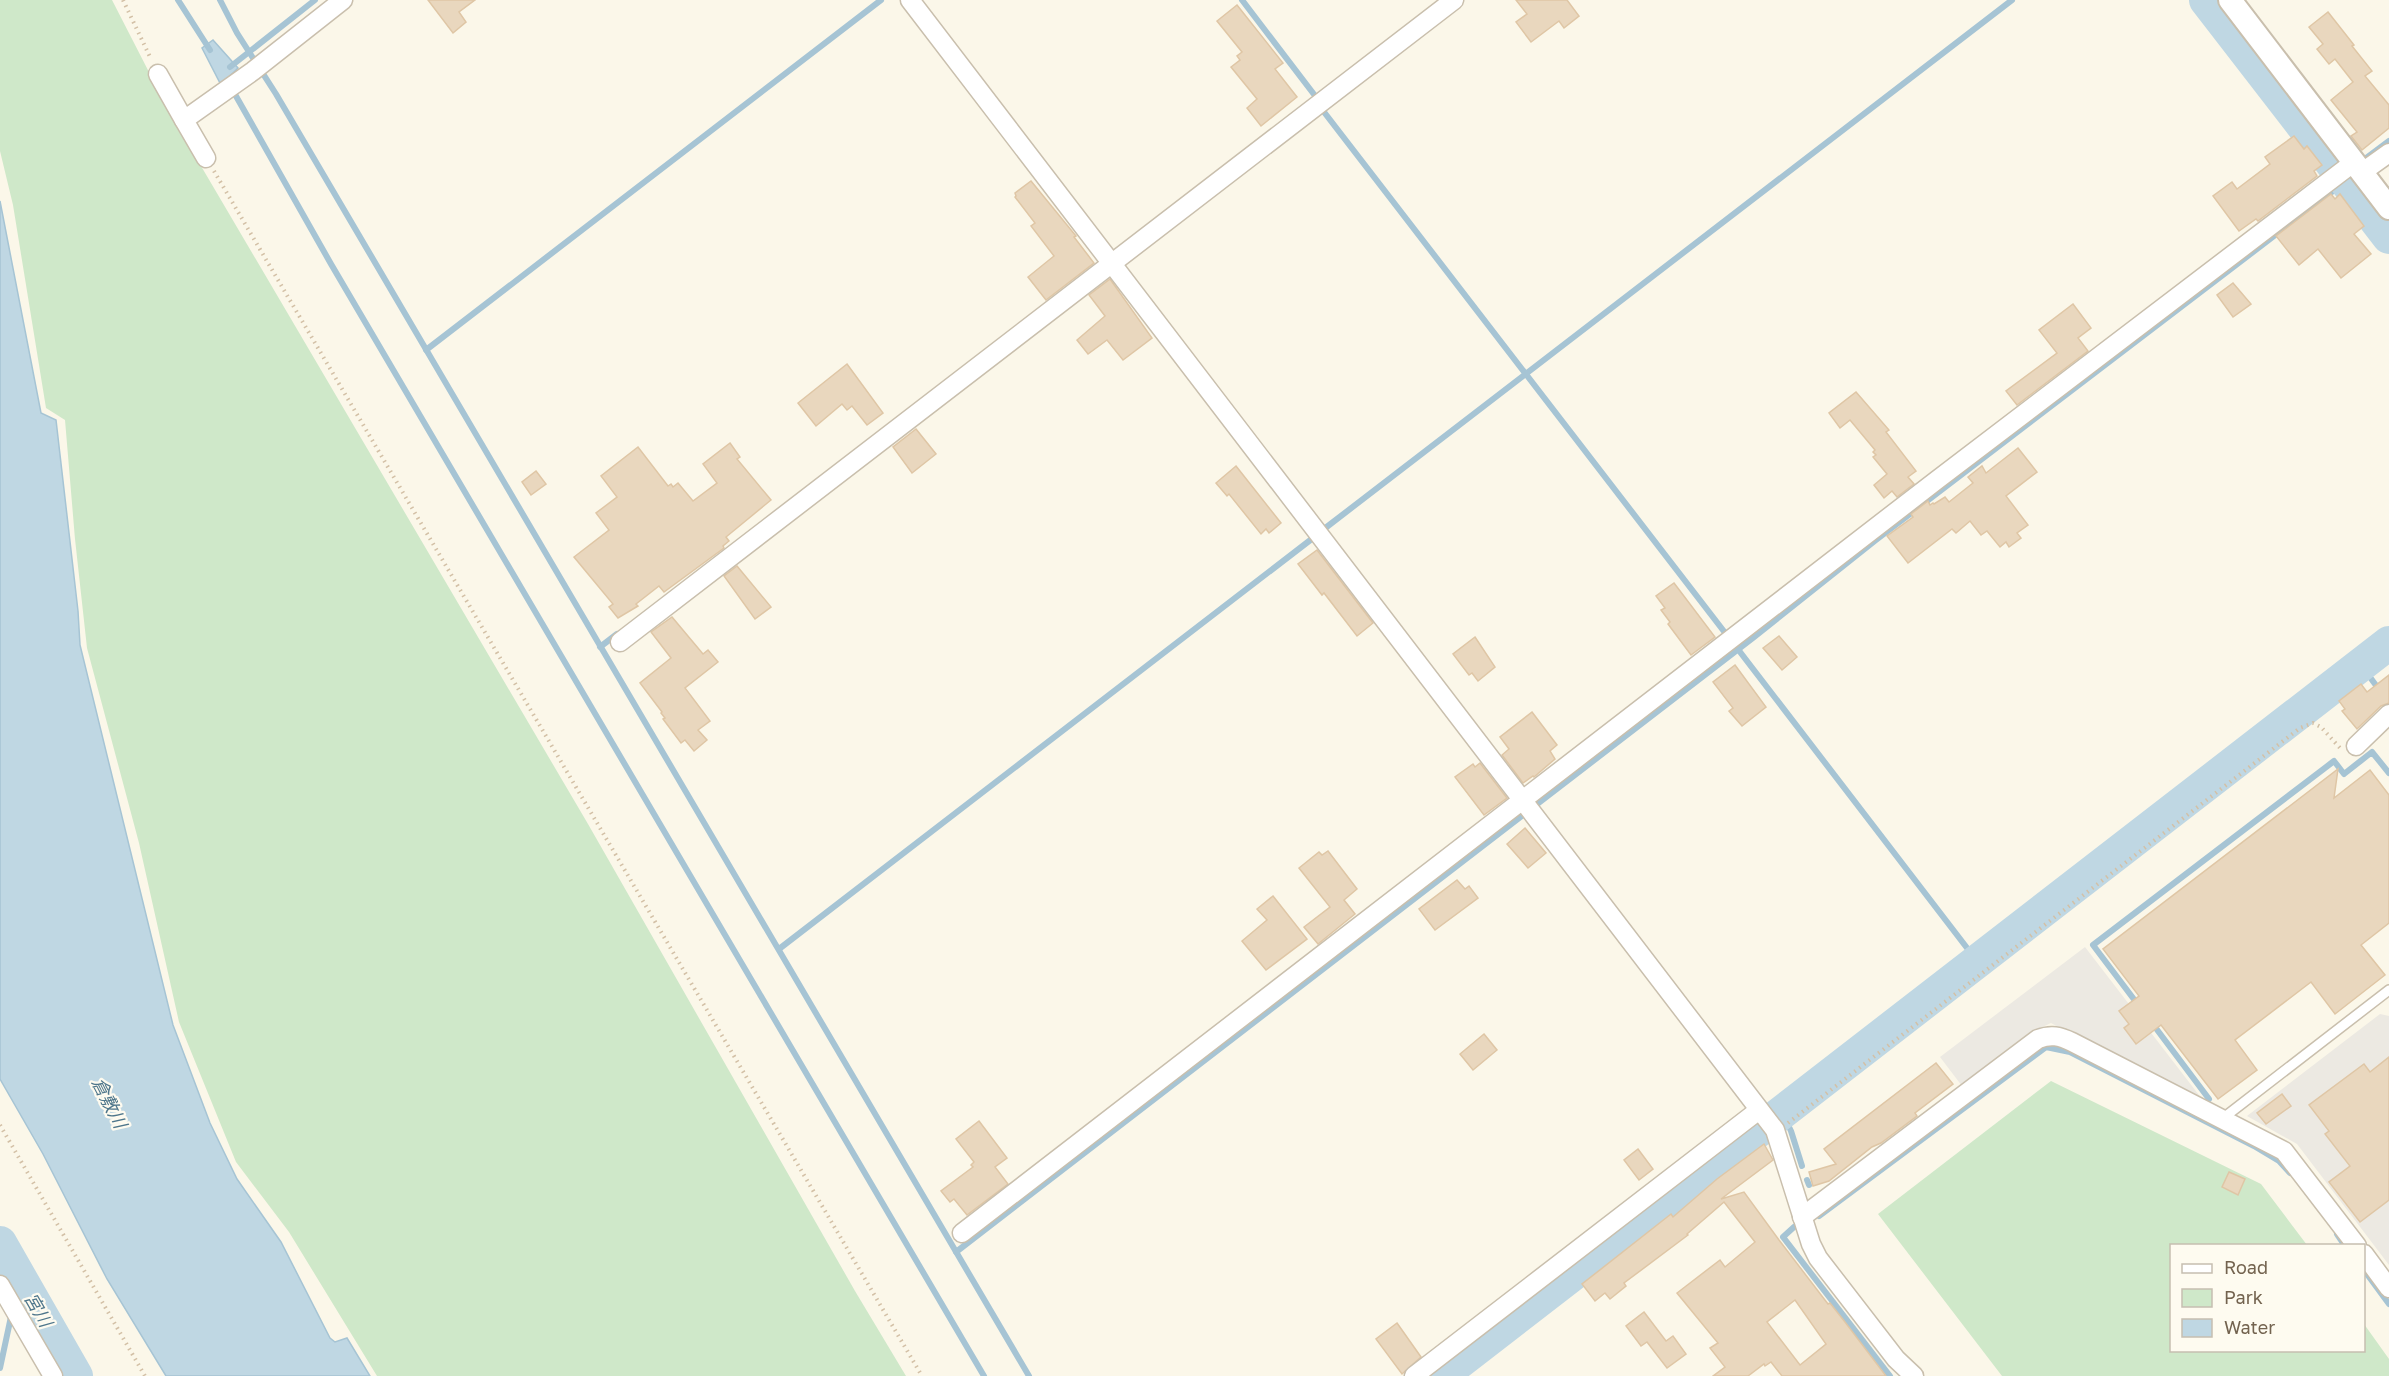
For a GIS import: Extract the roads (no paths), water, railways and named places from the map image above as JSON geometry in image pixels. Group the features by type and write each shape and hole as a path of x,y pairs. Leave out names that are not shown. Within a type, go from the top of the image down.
{"street":[{"path":"184,120 259,66 343,0"},
{"path":"910,0 1766,1119 1818,1258 1896,1359 1914,1376"},
{"path":"620,642 1454,0"},
{"path":"2230,0 2349,170 2389,208"},
{"path":"158,74 206,158"},
{"path":"962,1233 1528,807 1937,480 2349,170 2389,153"},
{"path":"2356,746 2389,714"},
{"path":"1802,1217 2038,1039 2048,1035 2072,1042 2284,1151 2356,1244"},
{"path":"1414,1376 1766,1119"},
{"path":"2365,1255 2389,1288"},
{"path":"0,1285 53,1376"}],"lane":[{"path":"2222,1119 2389,990"}],"water":[{"path":"213,40 238,68 221,85 202,48"},
{"name":"倉敷川","path":"0,201 41,413 56,420 80,645 173,1025 210,1123 237,1179 281,1242 330,1338 335,1342 347,1338 370,1376 166,1376 107,1279 43,1154 0,1079"}],"waterway":[{"path":"178,0 210,50"},
{"path":"220,0 237,33 276,94 1029,1376"},
{"path":"230,67 315,0"},
{"path":"426,350 881,0"},
{"path":"1242,0 1316,97"},
{"path":"1324,529 2012,0"},
{"path":"2206,0 2389,237"},
{"path":"232,89 331,264 984,1376"},
{"path":"1324,112 1726,634"},
{"path":"2365,159 2389,141"},
{"path":"956,1252 1754,637 1876,540 2346,181"},
{"path":"779,949 1313,538"},
{"path":"600,647 617,634"},
{"path":"1441,1376 2389,643"},
{"path":"1737,648 1977,961"},
{"path":"2361,665 2389,703"},
{"path":"2139,1006 2093,945 2334,761 2344,774 2372,752 2389,773"},
{"path":"2152,1023 2209,1099"},
{"path":"1819,1216 2046,1047 2070,1052 2254,1146 2279,1161 2290,1173"},
{"path":"1782,1113 1791,1131 1802,1166"},
{"path":"1807,1180 1809,1185"},
{"path":"1794,1227 1783,1237 1890,1376"},
{"path":"2337,1234 2344,1244"},
{"name":"宮川","path":"0,1243 76,1376"},
{"path":"2365,1271 2389,1304"},
{"path":"15,1303 21,1280"},
{"path":"0,1368 12,1312"}]}
